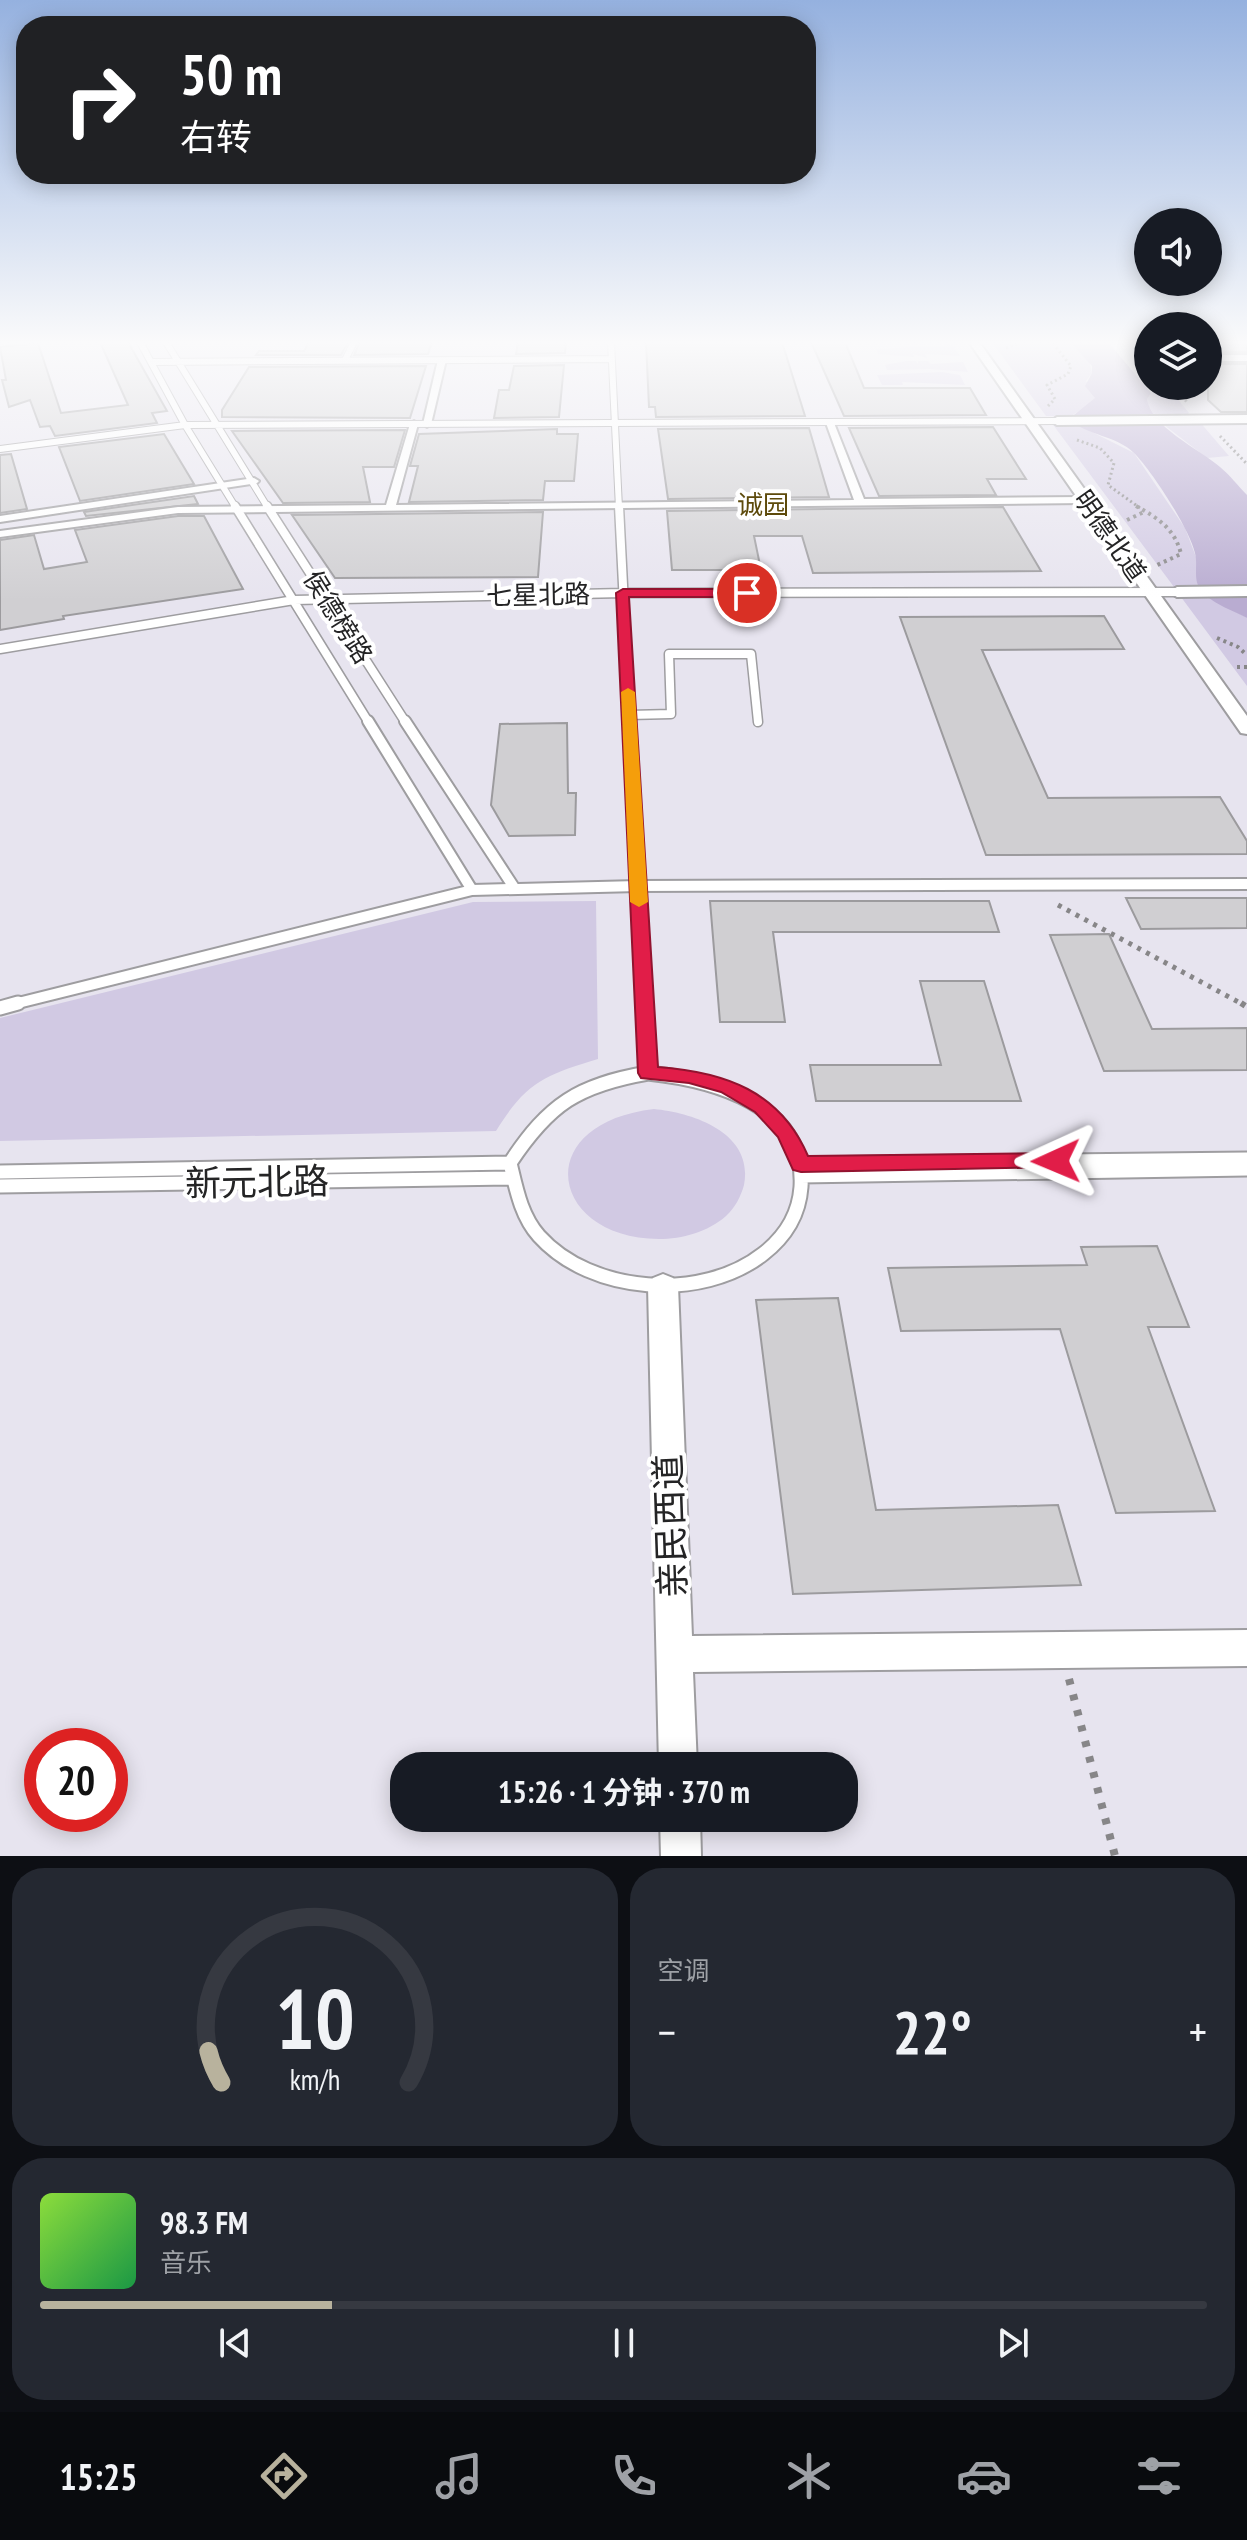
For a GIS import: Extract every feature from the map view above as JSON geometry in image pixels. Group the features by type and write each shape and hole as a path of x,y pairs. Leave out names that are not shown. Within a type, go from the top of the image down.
{"street":[{"path":"390,507 413,429"},
{"path":"832,429 859,500"},
{"name":"明德北道","path":"1032,429 1247,729"},
{"path":"0,519 254,481"},
{"path":"0,534 157,511 859,500 1084,500"},
{"path":"1172,592 1247,591"},
{"name":"亲民西道","path":"663,1286 678,1752"},
{"path":"674,1654 1247,1648"},
{"path":"680,1832 681,1856"}],"lane":[{"path":"0,449 157,429"},
{"name":"侯德榜路","path":"187,429 472,890"},
{"name":"侯德榜路","path":"220,429 325,599 515,889"},
{"path":"614,429 648,1073"},
{"name":"七星北路","path":"0,649 294,600 623,593 1172,592"},
{"path":"629,715 671,714 669,654 751,654 758,722"},
{"path":"0,1008 472,890 638,886 1247,884"},
{"path":"648,1073 689,1076 729,1087 762,1107 787,1133 801,1170 801,1199 786,1232 755,1260 712,1279 663,1286 615,1280 573,1263 540,1238 520,1207 510,1163 543,1115 573,1093 608,1079 648,1073"},
{"path":"801,1170 1247,1159"},
{"name":"新元北路","path":"0,1172 510,1163"},
{"path":"801,1170 1247,1169"},
{"name":"新元北路","path":"0,1186 513,1178"}],"path":[{"path":"1067,437 1108,454 1114,463 1108,485 1167,526 1180,544 1181,554 1154,566 1172,592"},
{"path":"1127,520 1146,511"},
{"path":"1217,638 1238,647 1247,655"},
{"path":"1237,667 1247,667"},
{"path":"1022,885 1247,1007"},
{"path":"1062,1650 1115,1856"}],"shaded area":[{"path":"0,429 1247,429 1247,1856 0,1856"},
{"path":"1056,429 1085,429 1134,453 1185,528 1196,557 1198,586 1174,587"},
{"path":"1083,429 1167,429 1220,467 1247,495 1247,618 1215,602 1200,589 1195,553 1178,515 1142,461 1119,442"},
{"path":"1169,429 1206,429 1229,456 1207,458"},
{"path":"1181,597 1209,597 1247,618 1247,686"},
{"path":"596,901 598,1059 564,1070 538,1083 517,1101 496,1131 0,1141 0,1018 473,902"},
{"path":"654,1109 686,1115 718,1129 740,1152 745,1167 744,1185 729,1213 719,1222 694,1234 659,1239 622,1234 595,1221 576,1202 568,1180 571,1157 586,1136 614,1119"}],"building":[{"path":"51,429 113,429 55,436"},
{"path":"557,429 557,434 578,434 574,481 545,481 543,500 409,502 418,466 410,466 419,434"},
{"path":"658,429 809,429 829,497 668,499"},
{"path":"849,429 994,429 1026,479 987,479 996,495 879,496"},
{"path":"405,430 394,467 363,467 370,502 283,503 232,431"},
{"path":"164,434 194,484 80,501 59,447"},
{"path":"11,454 27,509 0,513 0,455"},
{"path":"194,496 198,504 86,516 84,512"},
{"path":"1003,507 1041,571 813,573 802,536 754,536 761,570 672,570 667,511"},
{"path":"543,512 538,577 335,578 292,515"},
{"path":"178,516 204,516 243,589 63,616 64,619 0,630 0,540 34,535 44,569 87,562 75,530"},
{"path":"1104,616 1124,649 982,650 1048,798 1220,797 1247,841 1247,854 986,855 900,617"},
{"path":"567,723 568,793 576,793 575,835 509,836 491,805 500,724"},
{"path":"1126,898 1247,898 1247,928 1141,929"},
{"path":"710,901 989,901 999,932 773,932 785,1022 720,1022"},
{"path":"1109,934 1152,1029 1247,1028 1247,1070 1104,1071 1050,935"},
{"path":"920,981 984,981 1021,1101 816,1101 810,1065 941,1065"},
{"path":"1157,1246 1189,1327 1148,1327 1215,1511 1116,1513 1060,1329 901,1331 888,1268 1087,1265 1081,1247"},
{"path":"838,1298 876,1510 1058,1505 1081,1585 793,1594 756,1300"}],"slow traffic":[{"path":"628,692 639,902"}],"district":[{"name":"诚园","path":"763,505"}],"route":[{"path":"747,593 623,593 648,1073 689,1076 729,1087 762,1107 787,1133 801,1164 1056,1161"}]}
